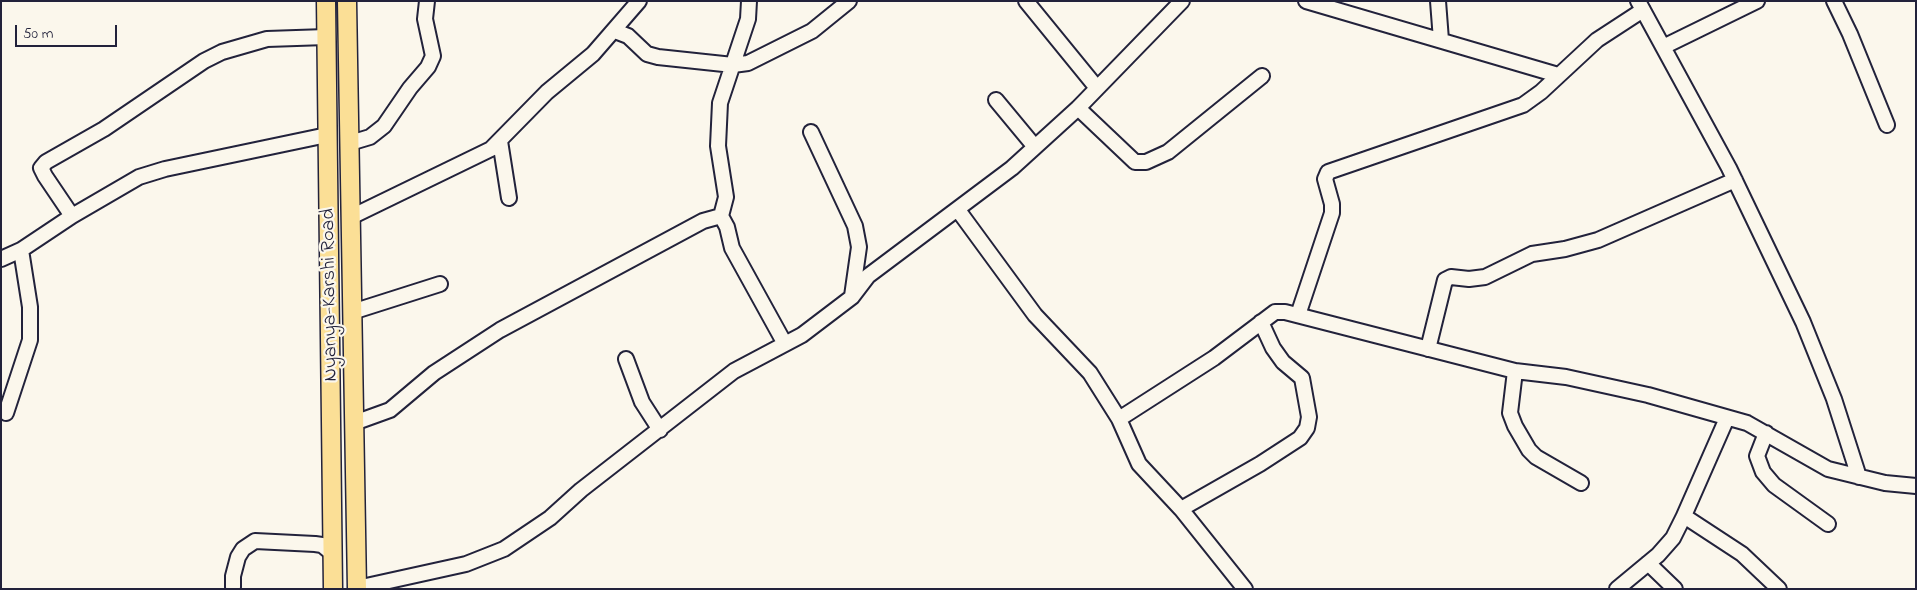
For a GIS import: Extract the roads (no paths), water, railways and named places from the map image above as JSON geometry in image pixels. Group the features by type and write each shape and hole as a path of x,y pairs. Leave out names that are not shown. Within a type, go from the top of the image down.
{"main road":[{"name":"Nyanya-Karshi Road","path":"326,1 333,589"},
{"name":"Nyanya-Karshi Road","path":"347,1 357,588"}],"street":[{"path":"350,143 370,137 384,126 410,88 428,67 433,56 425,19 427,1"},
{"path":"351,217 466,163 491,149 547,92 593,54 615,31 639,1"},
{"path":"749,1 748,19 720,103 718,146 726,197 721,216 727,227 732,248 785,344"},
{"path":"615,31 628,36 647,54 658,57 733,65 748,63 812,32 849,1"},
{"path":"1026,1 1097,88"},
{"path":"357,588 466,564 504,549 550,518 581,490 734,371 802,335 852,296 868,276 958,210 1035,147 1078,108 1182,1"},
{"path":"1306,1 1558,75"},
{"path":"1438,1 1441,40"},
{"path":"1664,47 1757,1"},
{"path":"1834,1 1850,34 1887,125"},
{"path":"1298,315 1332,213 1332,204 1325,179 1328,172 1523,105 1541,92 1596,40 1641,6 1735,180 1803,322 1834,399 1859,477"},
{"path":"72,216 41,168 46,162 104,129 204,61 222,52 267,39 326,37"},
{"path":"1078,108 1135,162 1146,162 1168,152 1262,76"},
{"path":"996,100 1035,147"},
{"path":"811,132 856,233 860,247 852,296"},
{"path":"1,259 21,250 72,216 139,177 165,169 328,135"},
{"path":"500,141 509,198"},
{"path":"1428,349 1445,280 1451,277 1470,279 1485,277 1532,254 1565,249 1598,240 1735,180"},
{"path":"958,210 1035,315 1090,373 1119,419 1139,464 1181,509 1245,589"},
{"path":"354,424 390,410 434,373 500,330 704,221 721,216"},
{"path":"6,413 30,340 30,307 21,250"},
{"path":"352,312 440,284"},
{"path":"1119,419 1214,358 1275,312 1298,315 1515,371 1606,384 1747,423 1828,469 1859,477 1916,486"},
{"path":"1181,509 1260,464 1300,438 1307,428 1309,417 1302,378 1283,362 1261,322"},
{"path":"626,359 642,402 660,430"},
{"path":"1515,371 1510,414 1529,450 1536,457 1581,483"},
{"path":"1617,589 1648,563 1673,538 1727,418"},
{"path":"1766,433 1758,456 1763,472 1774,485 1828,524"},
{"path":"1684,516 1742,554 1779,589"},
{"path":"233,587 233,576 238,557 243,549 255,541 315,544 322,546 333,554"},
{"path":"1648,563 1675,589"}]}
